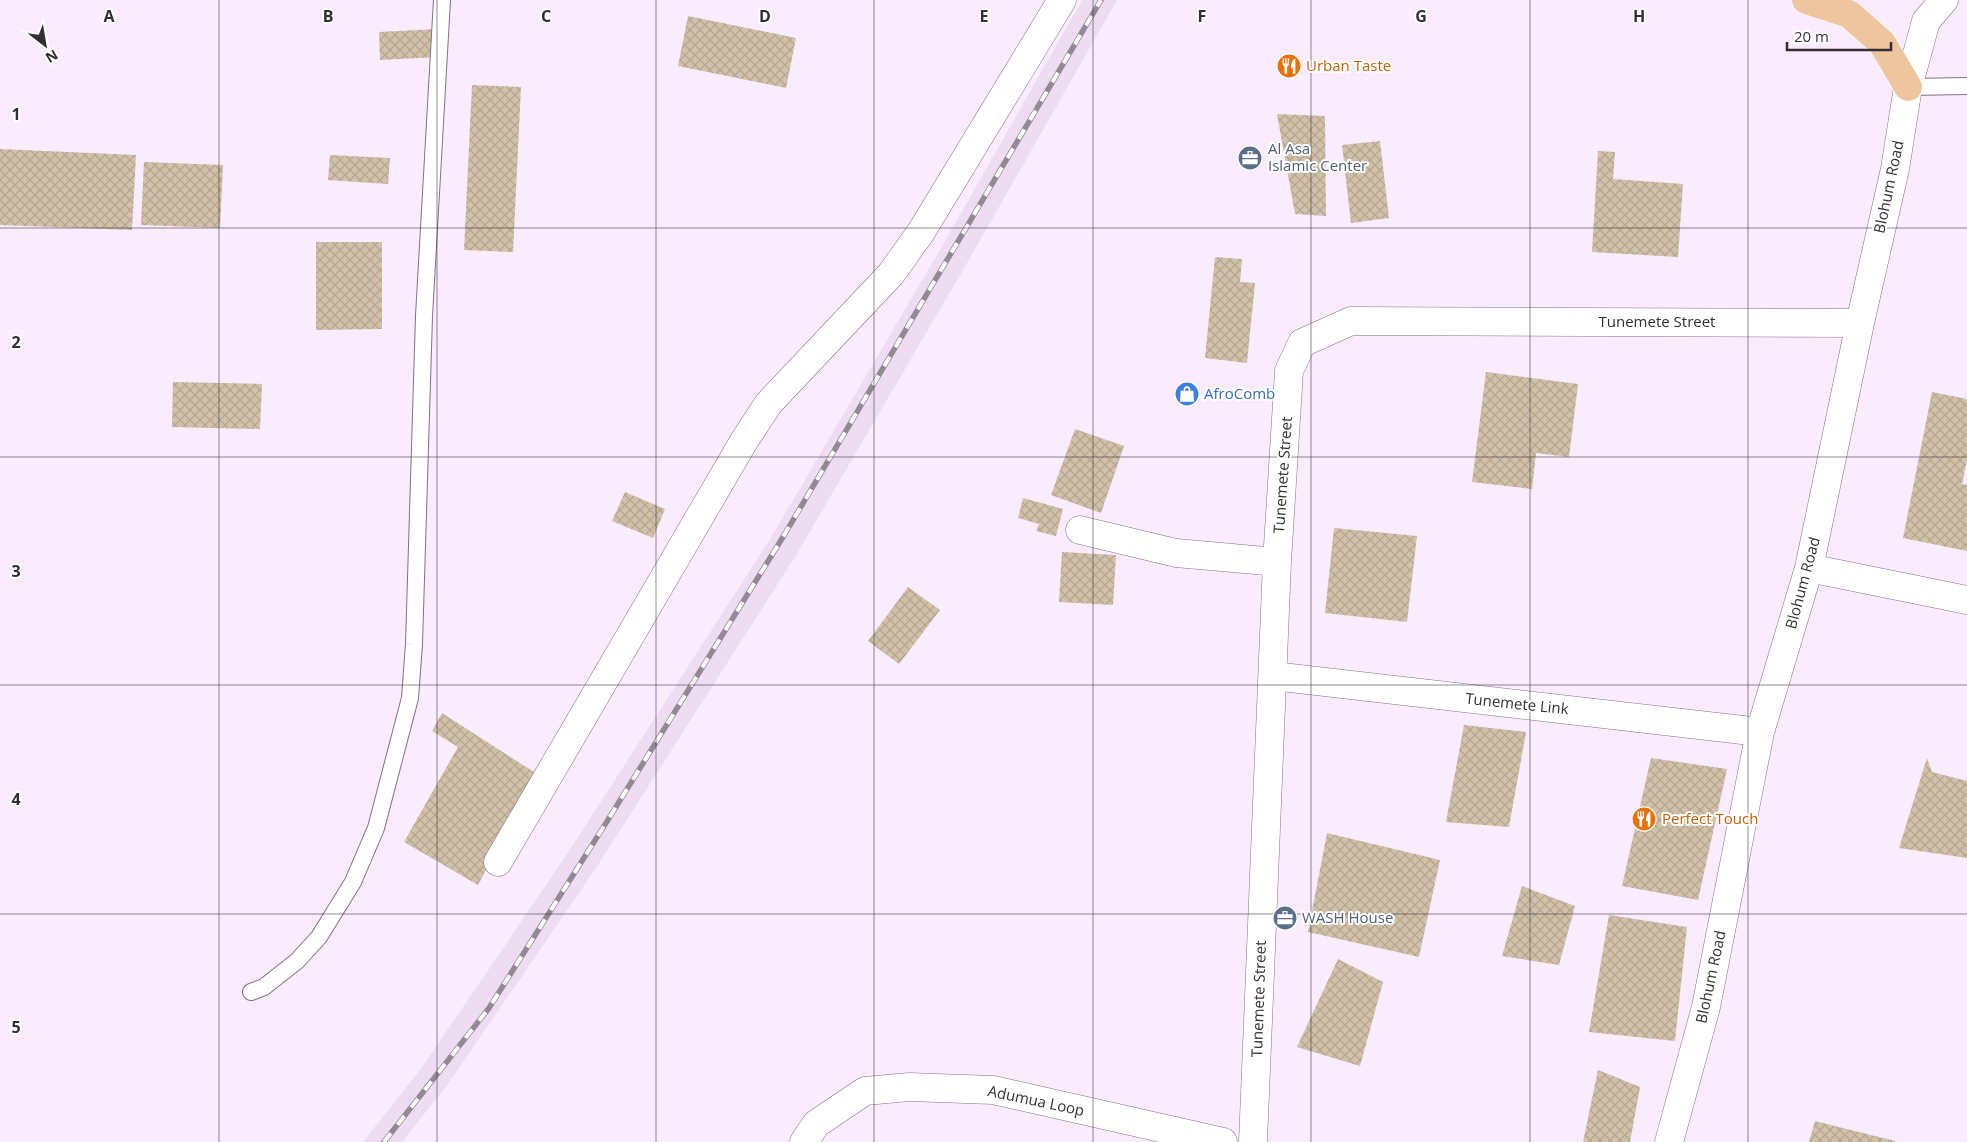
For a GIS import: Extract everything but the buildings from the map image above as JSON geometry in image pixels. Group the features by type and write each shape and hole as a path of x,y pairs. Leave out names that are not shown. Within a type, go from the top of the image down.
{"main road":[{"path":"1806,0 1849,14 1882,43 1908,87"}],"street":[{"path":"498,862 744,440 769,404 891,274 916,239 1062,0"},
{"name":"Blohum Road","path":"1669,1142 1706,1007 1760,732 1809,568 1860,323 1895,169 1923,10 1944,0"},
{"name":"Tunemete Street","path":"1253,1142 1277,562 1289,371 1302,342 1351,321 1860,323"},
{"path":"1080,530 1176,553 1277,562"},
{"path":"1809,568 1967,600"},
{"name":"Tunemete Link","path":"1273,676 1760,732"},
{"name":"Adumua Loop","path":"804,1142 816,1124 865,1091 909,1087 993,1090 1223,1142"}],"lane":[{"path":"251,992 264,987 297,961 319,937 353,882 376,828 410,698 424,316 442,0"},
{"path":"1908,87 1967,86"}],"shaded area":[{"path":"1082,0 1117,0 970,258 795,557 596,868 448,1084 402,1142 363,1142 423,1066 569,851 769,541 944,243"}],"railway":[{"path":"384,1142 489,1008 606,823 783,537 1101,0"}],"place":[{"name":"Urban Taste","path":"1289,66"},
{"name":"Al Asa Islamic Center","path":"1250,158"},
{"name":"AfroComb","path":"1187,394"},
{"name":"Perfect Touch","path":"1644,819"},
{"name":"WASH House","path":"1285,918"}]}
